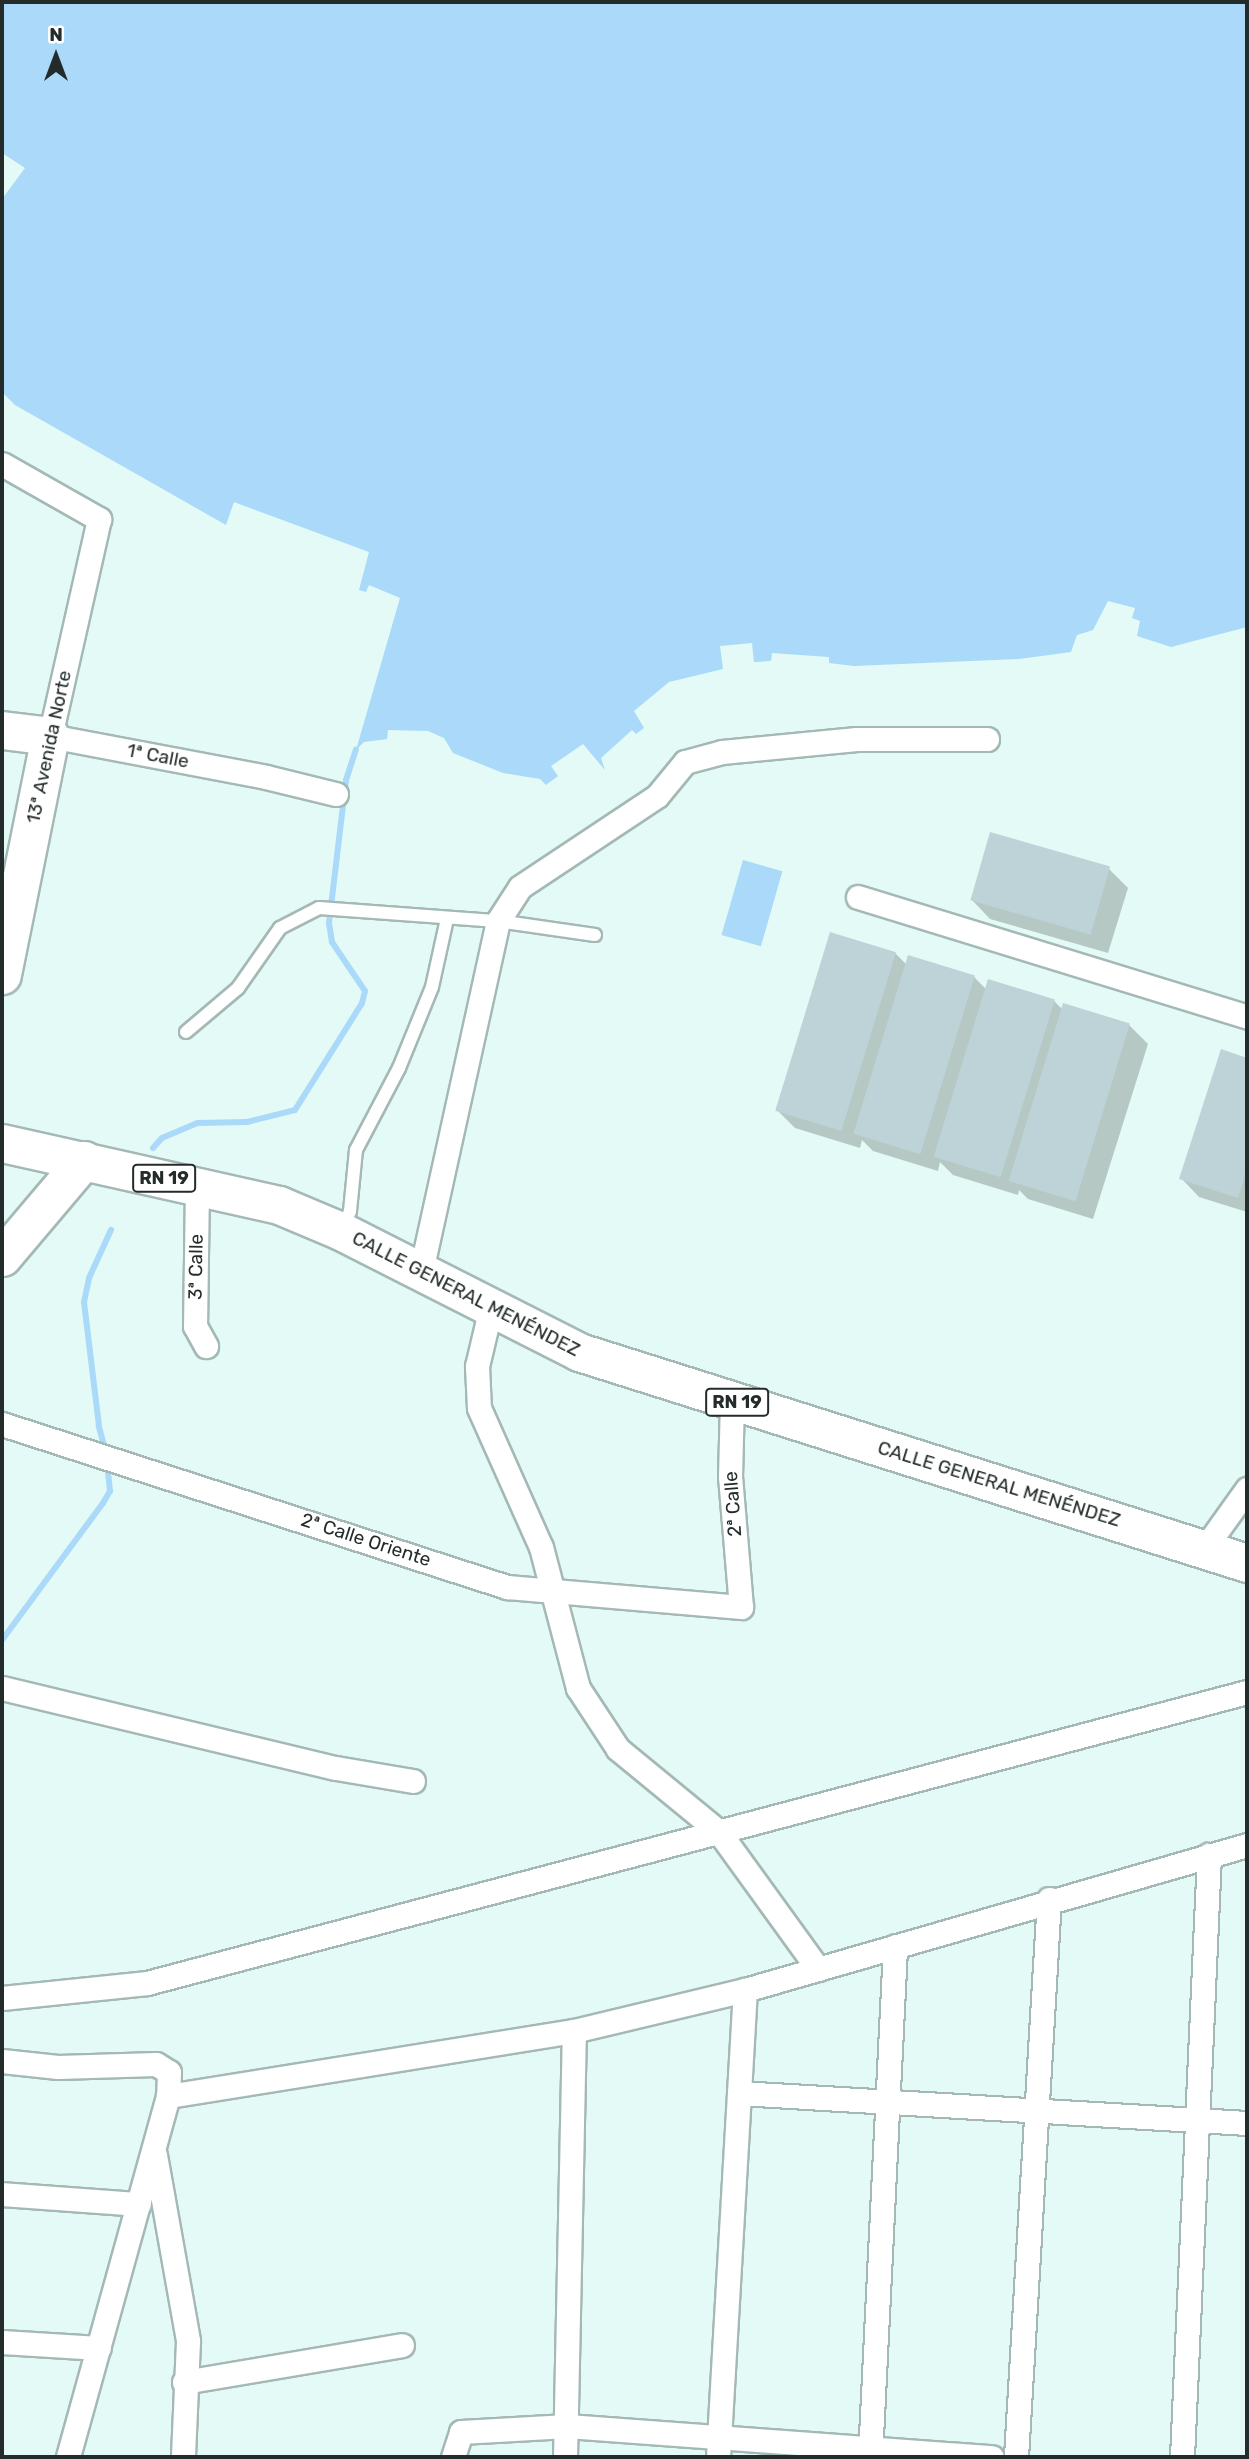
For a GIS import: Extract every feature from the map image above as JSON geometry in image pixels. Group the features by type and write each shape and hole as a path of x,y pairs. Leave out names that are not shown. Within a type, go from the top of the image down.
{"main road":[{"path":"2,730 50,736"},
{"name":"13ª Avenida Norte","path":"2,975 50,736"},
{"name":"CALLE GENERAL MENÉNDEZ","path":"2,1143 279,1205 341,1231 579,1352 1247,1563"},
{"path":"2,1257 84,1160"}],"street":[{"name":"13ª Avenida Norte","path":"2,464 99,519 50,736"},
{"name":"1ª Calle","path":"50,736 266,776 336,794"},
{"path":"421,1271 498,921 520,887 657,796 685,762 722,752 856,739 987,739"},
{"path":"858,897 1247,1017"},
{"name":"3ª Calle","path":"197,1185 195,1326 206,1346"},
{"path":"491,1307 474,1386 479,1408 541,1547 578,1688 598,1724 646,1775 719,1832 818,1969"},
{"name":"2ª Calle","path":"732,1401 730,1477 741,1607"},
{"name":"2ª Calle Oriente","path":"2,1424 507,1587 741,1607"},
{"path":"1204,1549 1247,1489"},
{"path":"2,1688 336,1768 413,1781"},
{"path":"2,1998 147,1983 1247,1692"},
{"path":"168,2096 574,2031 745,1990 1049,1899 1247,1845"},
{"path":"1182,2457 1209,1855"},
{"path":"1016,2457 1049,1899"},
{"path":"870,2453 895,1947"},
{"path":"718,2447 745,1990"},
{"path":"565,2457 574,2031"},
{"path":"2,2062 58,2067 156,2064 169,2072 168,2096 68,2457"},
{"path":"739,2093 1247,2123"},
{"path":"154,2148 188,2341 184,2382 183,2457"},
{"path":"2,2194 139,2204"},
{"path":"2,2342 99,2348"},
{"path":"184,2382 402,2345"},
{"path":"453,2457 461,2432 567,2426 718,2447 992,2457"}],"lane":[{"path":"187,1032 238,988 280,928 319,908 498,921 594,935"},
{"path":"341,1231 350,1212 356,1150 399,1068 432,987 447,919"}],"water":[{"path":"2,2 1247,2 1247,627 1171,647 1137,636 1140,621 1132,618 1135,608 1108,601 1093,630 1077,635 1071,652 1019,659 854,666 829,663 829,657 772,653 771,661 754,662 752,643 720,646 723,669 669,682 634,711 644,728 636,734 632,730 601,758 605,770 583,744 551,766 558,776 546,785 540,779 503,773 453,753 444,738 428,731 388,730 387,739 364,742 356,750 400,598 369,585 366,592 359,590 369,552 234,502 226,525 15,405 2,392 2,199 25,168 2,153"},
{"path":"743,860 782,871 761,946 722,935"}],"building":[{"path":"990,832 1110,866 1091,935 970,900"},
{"path":"830,932 896,952 841,1131 775,1111"},
{"path":"908,955 975,975 920,1154 853,1134"},
{"path":"988,979 1055,999 1001,1177 934,1157"},
{"path":"1063,1003 1130,1023 1076,1201 1009,1181"},
{"path":"1221,1049 1247,1058 1247,1169 1238,1198 1179,1179"}],"waterway":[{"path":"153,1148 162,1138 198,1123 247,1122 295,1110 362,1003 365,991 332,942 329,923 346,780 356,750"},
{"path":"106,1453 99,1426 84,1302 89,1278 111,1230"},
{"path":"2,1640 103,1503 110,1491 107,1464"}]}
